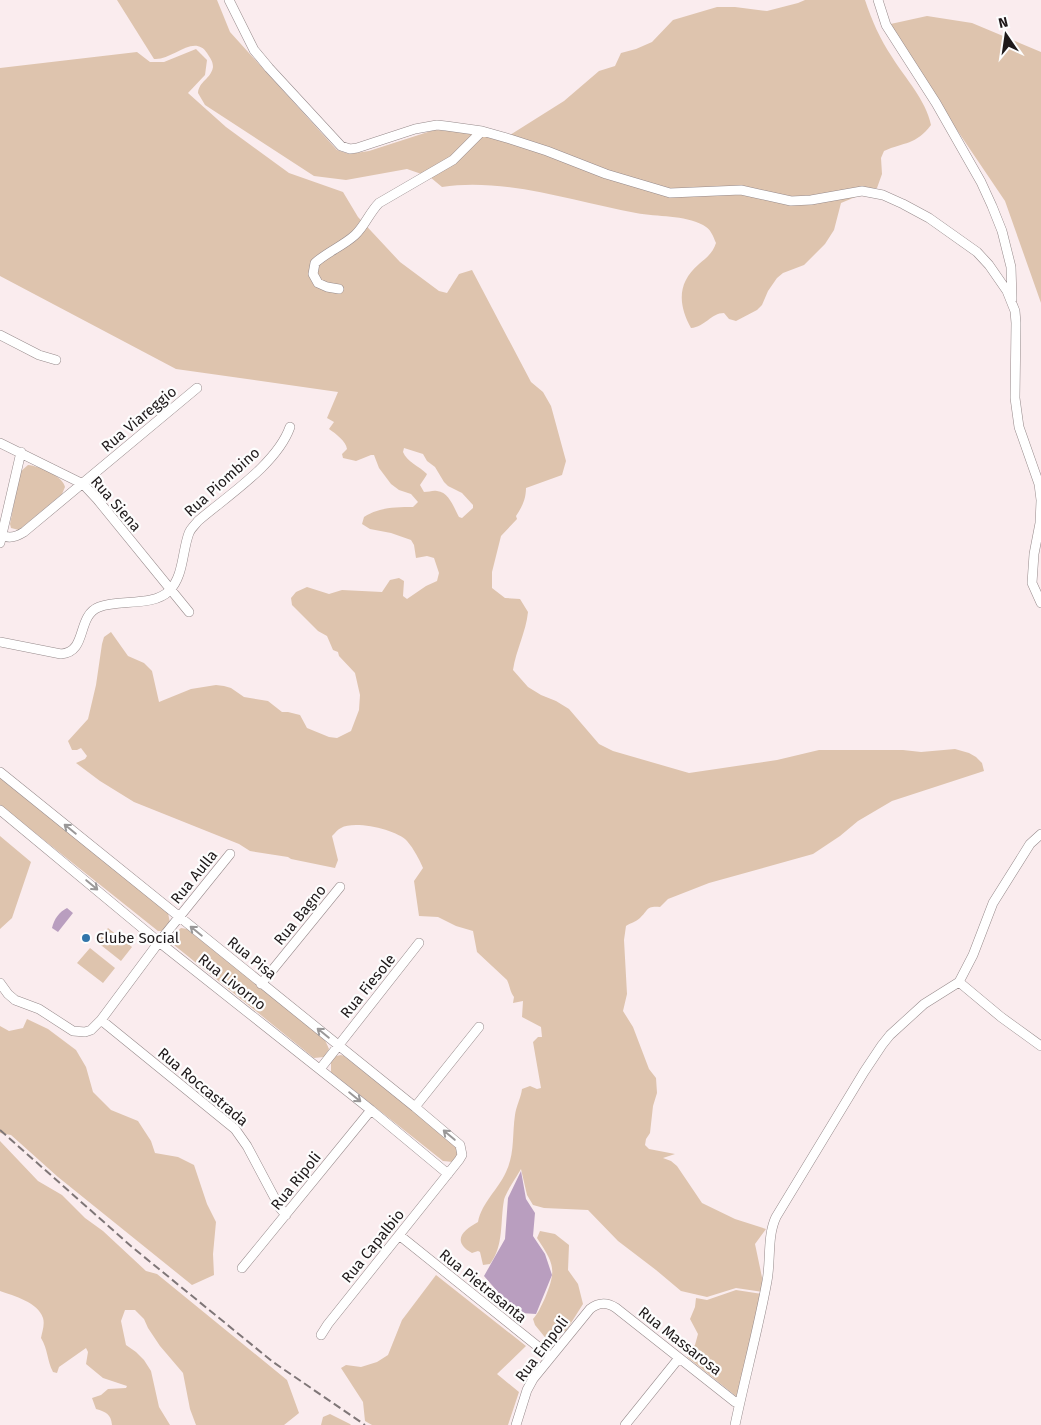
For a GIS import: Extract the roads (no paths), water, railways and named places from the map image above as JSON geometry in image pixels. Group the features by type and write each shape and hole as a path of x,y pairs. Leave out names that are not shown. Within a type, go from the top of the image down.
{"street":[{"path":"229,0 254,50 341,146 350,149 357,148 415,129 437,125 482,132 547,151 614,177 670,193 741,190 791,201 811,200 862,191 883,195 929,218 977,252 989,264 1002,282 1012,304"},
{"path":"878,0 886,25 936,103 981,182 1002,231 1011,266 1012,304 1016,323 1015,398 1019,427 1039,484 1041,500 1032,583 1041,603"},
{"path":"339,289 318,283 313,274 315,263 356,234 378,203 447,164 482,132"},
{"path":"0,336 39,355 56,360"},
{"name":"Rua Viareggio","path":"1,537 12,537 24,532 197,388"},
{"name":"Rua Piombino","path":"171,590 181,568 190,530 198,521 264,466 286,438 290,428"},
{"name":"Rua Siena","path":"0,443 83,484 189,612"},
{"path":"1,537 21,452"},
{"path":"0,642 66,654 72,652 78,644 90,612 99,607 155,599 171,590"},
{"name":"Rua Pisa","path":"0,772 457,1142 462,1149 462,1155 448,1174"},
{"name":"Rua Livorno","path":"0,810 159,942 320,1069 448,1174"},
{"path":"735,1425 765,1289 772,1224 833,1122 890,1035 924,1004 959,982 973,956 993,903 1030,844 1041,834"},
{"name":"Rua Aulla","path":"101,1020 159,942 230,854"},
{"name":"Rua Bagno","path":"261,984 340,887"},
{"name":"Rua Fiesole","path":"320,1069 419,943"},
{"path":"959,982 1001,1017 1041,1046"},
{"path":"0,983 15,1000 44,1011 73,1031 85,1032 101,1020"},
{"name":"Rua Roccastrada","path":"101,1020 235,1129 247,1146 280,1208 286,1215"},
{"path":"415,1107 478,1027"},
{"name":"Rua Ripoli","path":"242,1268 371,1110"},
{"name":"Rua Capalbio","path":"321,1335 448,1174"},
{"name":"Rua Pietrasanta","path":"399,1236 551,1357"},
{"name":"Rua Empoli","path":"516,1425 527,1390 551,1357 590,1309 600,1303 606,1303"},
{"name":"Rua Massarosa","path":"606,1303 616,1308 735,1402"},
{"path":"625,1425 679,1358"}],"railway":[{"path":"0,1130 132,1247 273,1362 365,1425"}],"place":[{"name":"Clube Social","path":"86,938"}]}
